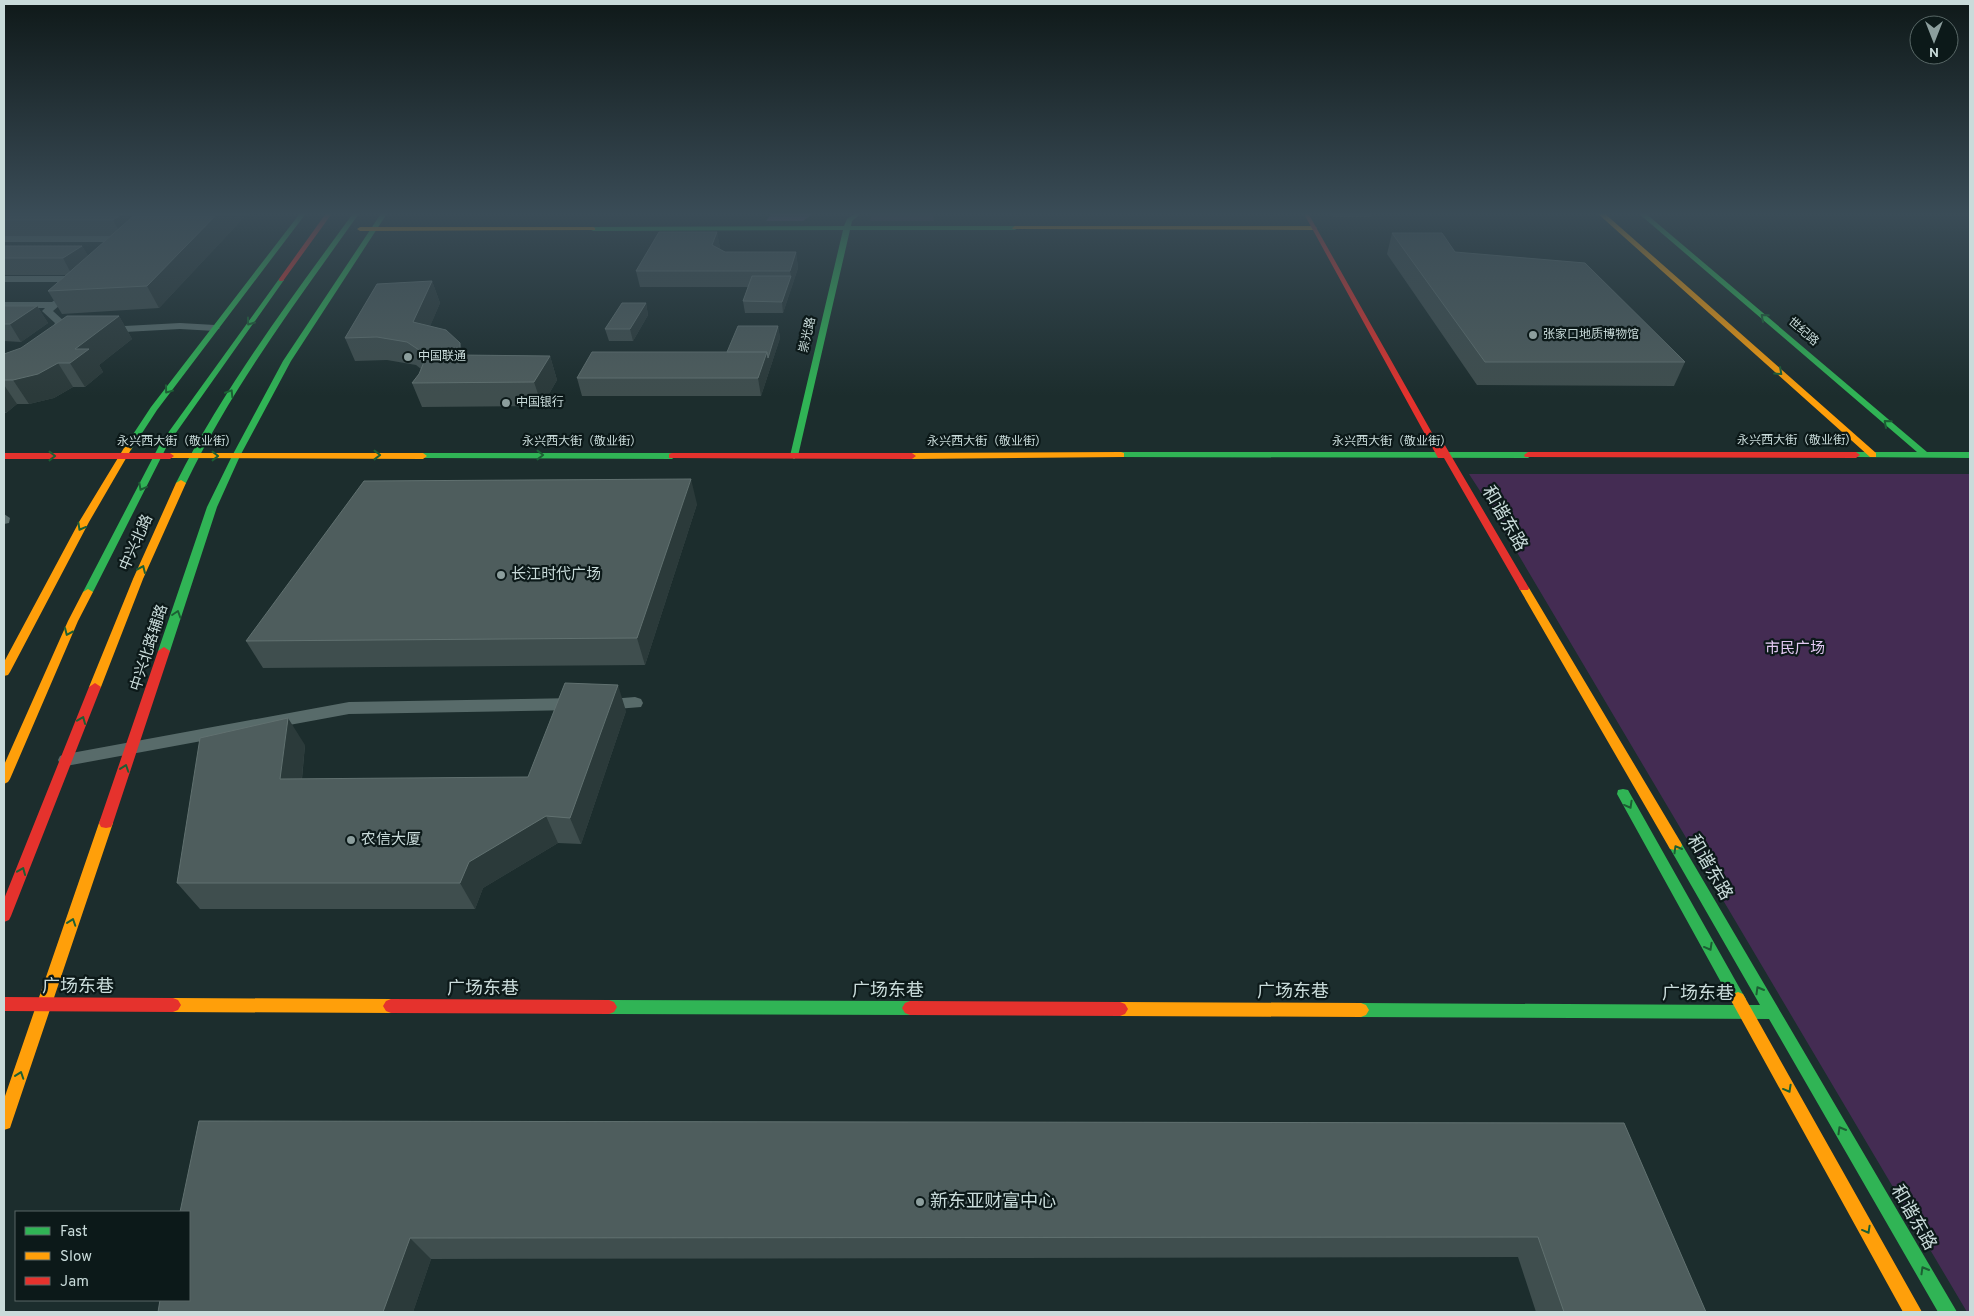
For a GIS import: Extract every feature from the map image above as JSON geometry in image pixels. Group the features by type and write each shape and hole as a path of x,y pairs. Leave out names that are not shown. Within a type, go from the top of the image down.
{"street":[{"path":"4,672 84,522 124,456 125,444 257,273"},
{"name":"中兴北路","path":"4,779 73,621 164,444 286,273"},
{"name":"中兴北路","path":"4,916 138,579 193,456 190,444 313,273"},
{"name":"中兴北路辅路","path":"4,1122 212,508 236,456 247,444 287,361 345,273"},
{"name":"崇光路","path":"794,456 837,273"},
{"name":"和谐东路","path":"1339,273 1441,456 1948,1312"},
{"path":"1668,273 1873,455"},
{"name":"世纪路","path":"1712,273 1924,454"},
{"path":"1890,440 1926,440"},
{"name":"永兴西大街（敬业街）","path":"1836,441 1873,441"},
{"name":"永兴西大街（敬业街）","path":"125,444 212,444"},
{"name":"永兴西大街（敬业街）","path":"227,444 247,444"},
{"name":"永兴西大街（敬业街）","path":"4,456 1970,455"},
{"name":"和谐东路","path":"1441,456 1454,491"},
{"path":"1619,786 1913,1312"},
{"name":"广场东巷","path":"4,1004 1772,1012"}],"lane":[{"path":"4,279 87,276 47,312 60,322 56,336"},
{"path":"4,305 55,305"},
{"path":"92,332 147,327 215,328"},
{"path":"66,760 349,708 634,703"}],"green space":[{"name":"市民广场","path":"1469,474 1970,474 1970,1312 1967,1312"}],"building":[{"path":"68,273 159,273 147,286 48,291"},
{"name":"张家口地质博物馆","path":"1421,273 1596,273 1685,362 1485,362"},
{"path":"752,276 791,276 782,302 743,301"},
{"path":"432,281 413,322 446,330 460,343 460,355 550,356 534,382 412,383 419,374 424,362 419,350 407,342 377,337 345,338 377,284"},
{"path":"622,303 646,303 630,329 605,329"},
{"path":"4,306 37,306 10,324 4,324"},
{"path":"67,316 119,316 75,349 89,349 70,363 58,363 38,374 13,380 4,380 4,354 21,348"},
{"path":"738,326 778,326 768,358 767,352 727,352"},
{"path":"592,352 767,352 758,378 577,378"},
{"name":"长江时代广场","path":"691,479 637,638 246,641 364,481"},
{"path":"565,683 618,685 570,818 546,816 469,862 460,883 177,883 200,738 288,718 280,779 528,777"},
{"name":"新东亚财富中心","path":"199,1121 1624,1123 1706,1312 1564,1312 1538,1237 410,1238 383,1312 158,1312 160,1301 190,1301 190,1211 180,1211"}],"traffic: fast":[{"path":"128,448 154,409 257,273"},
{"path":"181,483 199,447 240,377 313,273"},
{"path":"164,651 212,507 236,456 287,361 345,273"},
{"path":"794,456 837,273"},
{"path":"1712,273 1924,454"},
{"path":"88,592 164,444 281,280"},
{"path":"1121,455 1528,455"},
{"path":"1856,455 1970,455"},
{"path":"423,456 672,456"},
{"path":"1623,794 1738,999"},
{"path":"1675,845 1948,1312"},
{"path":"609,1007 910,1008"},
{"path":"1361,1010 1773,1012"}],"traffic: slow":[{"path":"1668,273 1873,455"},
{"path":"4,672 84,522 128,448"},
{"path":"912,456 1121,455"},
{"path":"170,456 423,456"},
{"path":"95,687 138,579 181,483"},
{"path":"1524,588 1675,845"},
{"path":"4,779 73,621 88,592"},
{"path":"4,1122 106,823"},
{"path":"1738,999 1913,1312"},
{"path":"173,1005 391,1006"},
{"path":"1120,1009 1361,1010"}],"traffic: jam":[{"path":"281,280 286,273"},
{"path":"1339,273 1441,456"},
{"path":"1439,442 1524,588"},
{"path":"1528,455 1856,455"},
{"path":"4,456 170,456"},
{"path":"672,456 912,456"},
{"path":"106,823 164,651"},
{"path":"4,916 95,687"},
{"path":"4,1004 173,1005"},
{"path":"391,1006 609,1007"},
{"path":"910,1008 1120,1009"}],"place":[{"name":"张家口地质博物馆","path":"1533,335"},
{"name":"中国联通","path":"408,357"},
{"name":"中国银行","path":"506,403"},
{"name":"长江时代广场","path":"501,575"},
{"name":"农信大厦","path":"351,840"},
{"name":"新东亚财富中心","path":"920,1202"}]}
